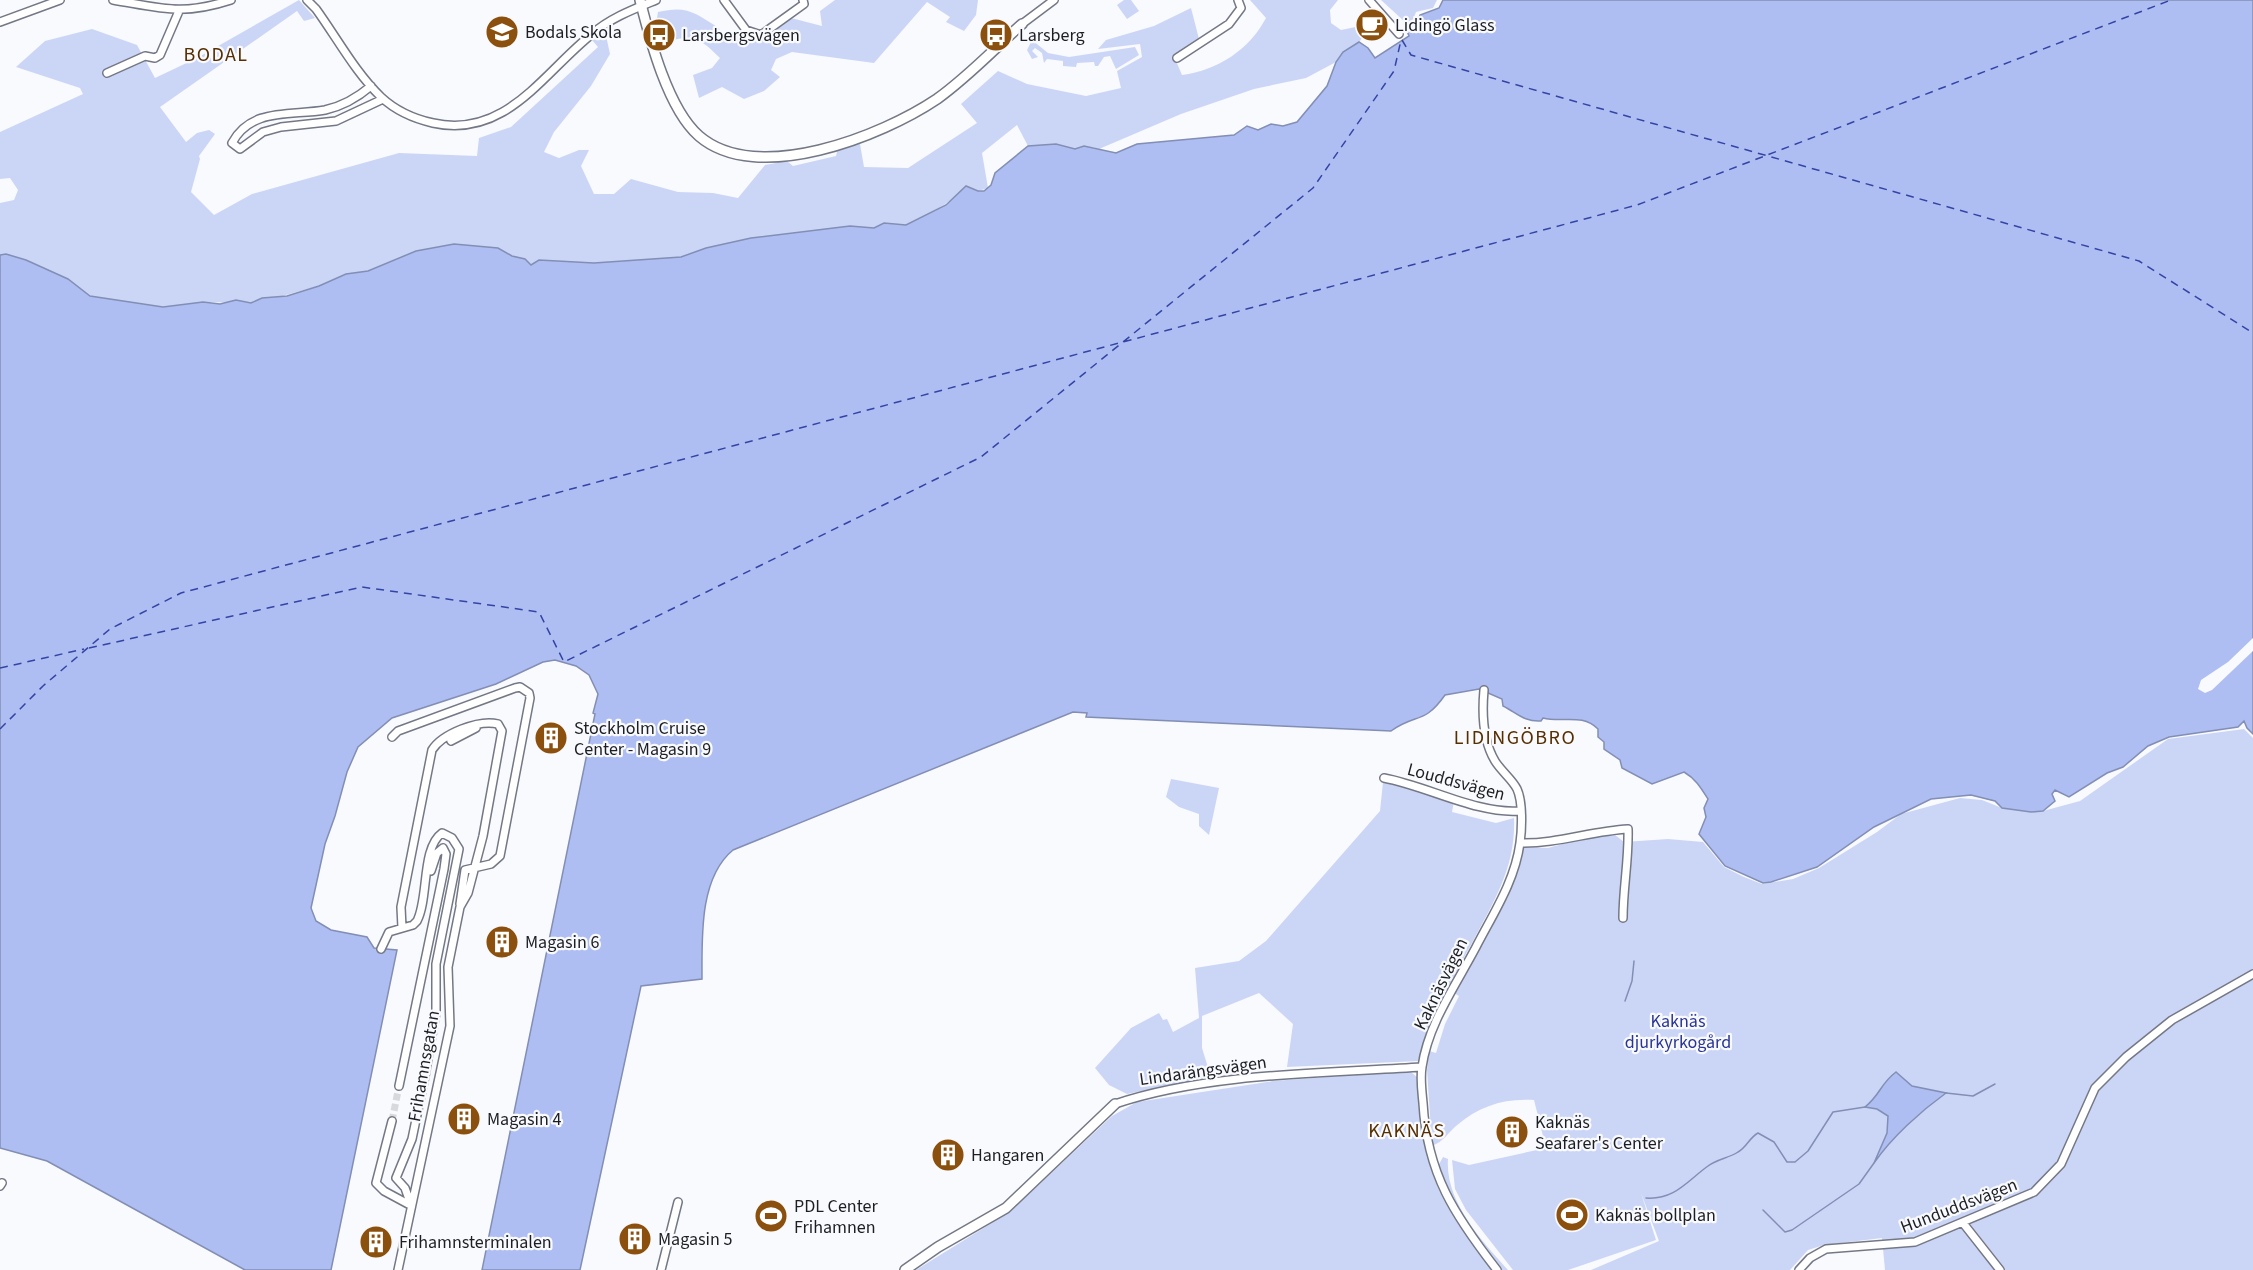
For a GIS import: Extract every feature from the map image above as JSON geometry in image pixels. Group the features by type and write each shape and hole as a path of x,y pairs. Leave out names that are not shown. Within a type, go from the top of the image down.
{"street":[{"path":"0,22 60,0"},
{"path":"113,0 179,11 203,9 231,0"},
{"path":"307,0 321,15 370,86 383,99 406,113 443,125 468,124 499,116 526,97 593,33 640,3 656,0"},
{"path":"724,0 746,30 761,35 804,4 803,0"},
{"path":"640,3 663,74 687,122 699,135 722,150 765,158 796,154 835,144 912,114 953,87 1022,24 1054,0"},
{"path":"1177,58 1229,24 1241,8 1238,0"},
{"path":"1369,0 1390,21 1399,34"},
{"path":"107,73 145,56 155,58 160,55 179,11"},
{"path":"370,86 359,97 336,107 276,114 257,119 240,132 232,143 240,148 256,136 275,128 336,121 383,99"},
{"path":"392,738 398,731 507,690 520,687 529,693 530,698 500,856 492,864 465,870 460,907"},
{"name":"Kaknäsvägen","path":"1484,690 1482,708 1489,747 1495,761 1517,789 1521,804 1519,811 1520,843 1503,896 1441,1012 1422,1067 1424,1128 1432,1164 1456,1216 1497,1270"},
{"name":"Frihamnsgatan","path":"398,1270 410,1205 420,1173 450,1026 448,967 460,907 468,893 483,836 502,731 498,724 486,723 439,742 432,755 401,907 402,928"},
{"name":"Louddsvägen","path":"1384,778 1485,808 1503,812 1519,811"},
{"path":"1520,843 1549,842 1604,830 1628,829 1629,858 1624,879 1623,918"},
{"path":"381,950 389,932 417,921 434,843 442,833 447,834 459,849 436,964 436,1012 412,1139 396,1178 405,1188 410,1205"},
{"path":"399,1086 444,869 446,854 443,848 437,853 427,882"},
{"name":"Hunduddsvägen","path":"1799,1270 1810,1258 1826,1249 1904,1245 2023,1199 2043,1185 2058,1169 2067,1154 2085,1105 2095,1088 2126,1057 2172,1020 2253,974"},
{"name":"Lindarängsvägen","path":"905,1270 938,1247 1006,1208 1116,1104 1168,1090 1215,1083 1422,1067"},
{"path":"392,1121 376,1183 384,1191 410,1205"},
{"path":"661,1270 678,1202"},
{"path":"1963,1223 2000,1270"}],"green space":[{"path":"299,0 315,18 304,21 297,11 160,107 186,142 197,133 209,130 215,134 199,156 191,192 214,215 252,194 399,153 477,156 479,138 511,127 598,47 592,40 605,31 610,54 591,86 554,132 544,152 559,158 579,150 589,150 581,166 594,194 614,194 631,179 678,192 713,193 738,198 765,165 787,161 793,166 836,156 838,148 860,144 864,167 908,168 977,123 961,104 998,71 1027,84 1086,96 1121,88 1117,71 1142,57 1140,44 1098,49 1106,40 1154,26 1191,8 1199,39 1174,56 1182,75 1220,63 1251,40 1266,18 1250,0 1338,0 1330,10 1331,23 1341,30 1365,25 1368,31 1359,42 1343,52 1336,62 1306,78 1254,89 1181,114 1099,149 1092,147 1075,149 1056,144 1028,146 1017,125 982,153 988,188 978,191 966,186 946,204 899,227 883,225 874,228 793,233 751,238 706,248 681,257 594,263 539,260 531,265 498,248 454,244 416,251 368,271 346,274 319,286 275,298 262,298 251,303 203,302 163,307 90,296 26,260 6,254 0,255 0,203 14,200 18,190 10,178 0,179 0,132 83,94 80,88 16,67 45,41 92,29 137,45 155,78 197,58"},
{"path":"835,0 978,0 976,15 964,31 946,22 950,17 927,2 874,63 792,52 776,59 771,70 780,77 764,91 744,99 722,87 699,98 693,75 712,68 720,58 698,40 686,38 670,41 656,24 658,12 684,10 719,28 721,38 740,34 759,39 791,18 822,26 820,11"},
{"path":"1124,0 1131,0 1139,11 1127,19 1117,5"},
{"path":"1381,0 1437,0 1433,8 1416,12 1413,20 1405,28 1404,21"},
{"path":"1032,40 1048,53 1069,57 1135,47 1139,55 1116,69 1110,56 1104,57 1098,66 1095,66 1094,62 1077,63 1076,67 1063,66 1063,61 1047,59 1044,63 1042,53 1035,48 1032,51 1038,57 1032,59 1027,50"},
{"name":"Kaknäs djurkyrkogård","path":"2244,729 2253,738 2253,1270 1885,1270 1882,1238 1824,1245 1808,1250 1790,1270 1591,1270 1659,1241 1641,1193 1656,1240 1568,1270 1513,1270 1466,1210 1455,1189 1452,1160 1469,1165 1546,1148 1534,1100 1512,1100 1483,1108 1465,1119 1432,1146 1427,1070 1429,1051 1436,1053 1445,1024 1459,996 1454,993 1508,897 1524,847 1548,848 1610,831 1624,842 1668,839 1703,842 1724,867 1744,877 1762,884 1793,879 1819,868 1877,832 1901,814 1960,798 1982,800 2002,808 2031,812 2043,811 2080,801 2168,739"},
{"path":"1171,779 1219,788 1209,835 1199,826 1199,814 1179,807 1166,797"},
{"path":"1383,782 1454,801 1452,812 1496,823 1514,818 1514,836 1502,883 1442,1000 1418,1061 1287,1067 1293,1024 1259,993 1202,1016 1202,1048 1211,1077 1127,1094 1109,1085 1095,1068 1131,1028 1159,1013 1163,1020 1167,1019 1173,1032 1199,1018 1195,968 1239,961 1266,941 1380,811"},
{"path":"1410,1071 1419,1079 1426,1148 1438,1189 1454,1217 1493,1270 916,1270 1011,1211 1112,1116 1137,1102 1273,1081"},
{"path":"1443,1157 1448,1159 1452,1190 1467,1219 1508,1270 1501,1270 1453,1203 1437,1168"}],"shaded area":[{"path":"1443,0 2253,0 2253,734 2244,721 2238,727 2169,737 2148,746 2123,767 2107,773 2069,797 2055,790 2052,794 2055,801 2043,811 2031,812 2002,808 1995,801 1971,795 1931,799 1874,827 1817,867 1763,883 1725,866 1699,834 1706,817 1704,808 1708,799 1698,784 1684,772 1652,784 1622,768 1620,760 1604,749 1604,742 1598,737 1598,729 1592,724 1579,720 1543,718 1541,721 1530,720 1503,706 1502,699 1479,689 1445,695 1425,715 1391,731 1086,717 1087,713 1073,712 733,850 722,862 708,892 703,928 702,979 641,986 580,1270 482,1270 598,694 589,675 576,666 555,660 543,662 496,684 392,718 358,747 347,772 325,844 311,908 316,921 331,930 367,937 374,948 397,950 331,1270 245,1270 47,1161 0,1148 0,255 6,254 26,260 68,279 90,296 163,307 203,302 220,304 236,300 251,303 262,298 287,296 319,286 346,274 368,271 416,251 454,244 498,248 512,256 525,259 531,265 539,260 594,263 681,257 706,248 751,238 850,226 874,228 884,223 906,225 946,205 966,186 984,191 991,185 995,173 1028,146 1056,144 1075,149 1084,146 1116,153 1137,144 1234,135 1247,126 1258,130 1271,124 1283,126 1297,122 1327,86 1336,62 1343,52 1359,42 1368,48 1375,58 1409,36 1407,31 1417,23 1420,15 1439,8"},
{"path":"1896,1072 1912,1086 1946,1093 1907,1125 1874,1163 1887,1133 1888,1116 1877,1109 1865,1107"}],"pier":[{"path":"2253,638 2253,651 2212,690 2205,693 2198,689 2201,680 2228,662"}],"waterway":[{"path":"1625,1001 1632,981 1634,961"},
{"path":"1946,1093 1973,1096 1995,1084"},
{"path":"1646,1198 1656,1198 1673,1193 1712,1164 1741,1150 1758,1133 1774,1142 1787,1162 1795,1162 1808,1151 1833,1112 1865,1107"},
{"path":"1763,1210 1785,1232 1792,1230 1859,1184 1874,1163"}],"ferry route":[{"path":"0,729 43,686 110,629 181,593 1637,205 2171,0"},
{"path":"89,648 362,587 539,612 564,662 981,457 1313,188 1394,71 1401,40"},
{"path":"1402,40 1411,55 2139,261 2253,333"},
{"path":"0,668 84,649"}],"tunnel":[{"path":"392,1121 399,1086"}],"place":[{"name":"Lidingö Glass","path":"1372,25"},
{"name":"Bodals Skola","path":"502,32"},
{"name":"Larsbergsvägen","path":"659,35"},
{"name":"Larsberg","path":"996,35"},
{"name":"Stockholm Cruise Center - Magasin 9","path":"551,738"},
{"name":"Magasin 6","path":"502,942"},
{"name":"Magasin 4","path":"464,1119"},
{"name":"Kaknäs Seafarer's Center","path":"1512,1132"},
{"name":"Hangaren","path":"948,1155"},
{"name":"Kaknäs bollplan","path":"1572,1215"},
{"name":"PDL Center Frihamnen","path":"771,1216"},
{"name":"Magasin 5","path":"635,1239"},
{"name":"Frihamnsterminalen","path":"376,1242"}],"district":[{"name":"BODAL","path":"216,55"},
{"name":"LIDINGÖBRO","path":"1515,738"},
{"name":"KAKNÄS","path":"1407,1131"}]}
